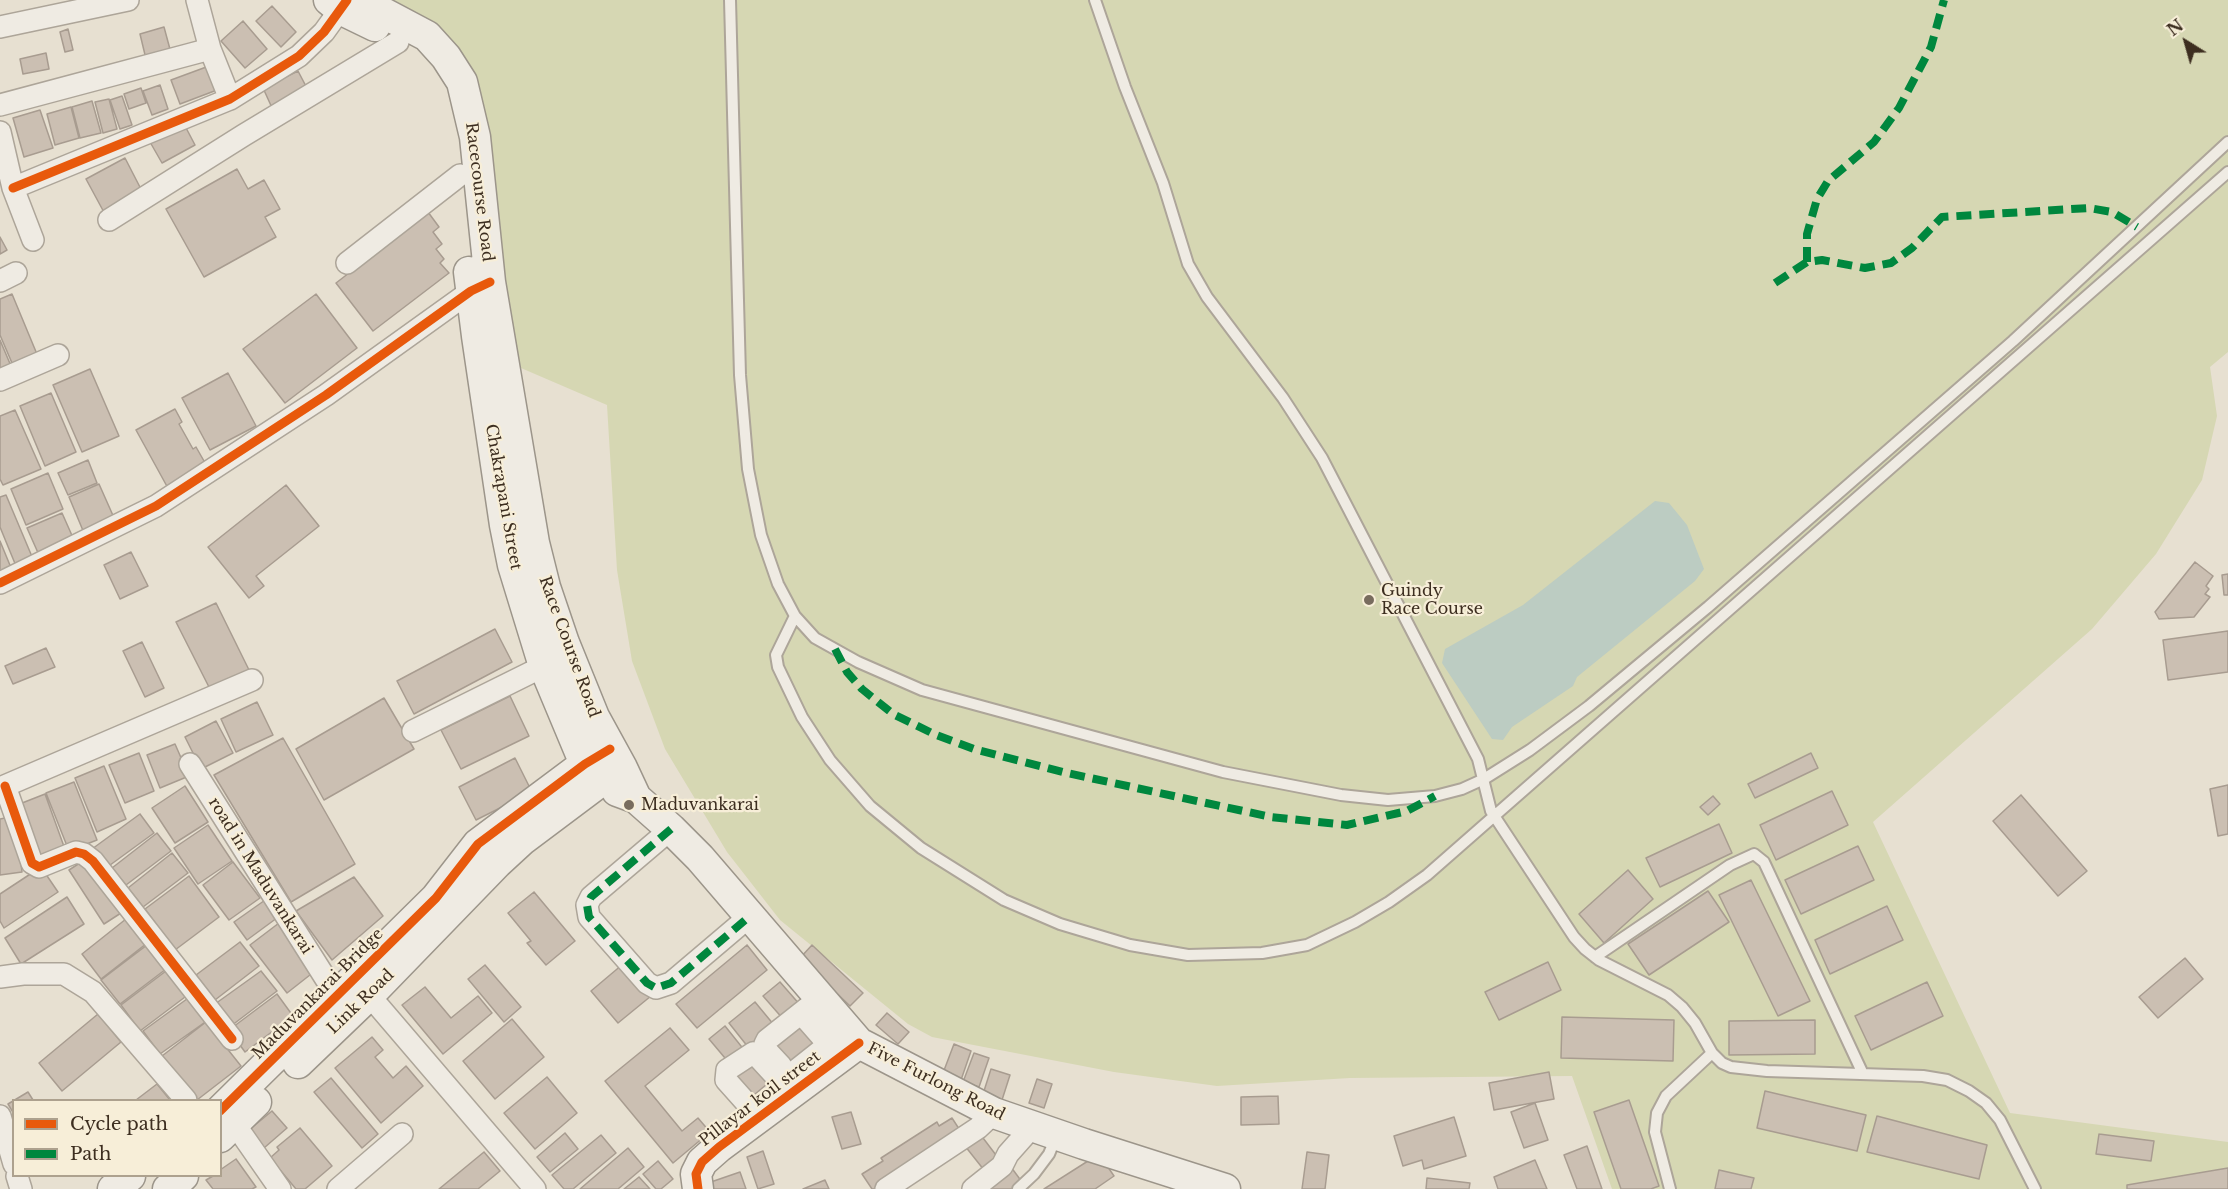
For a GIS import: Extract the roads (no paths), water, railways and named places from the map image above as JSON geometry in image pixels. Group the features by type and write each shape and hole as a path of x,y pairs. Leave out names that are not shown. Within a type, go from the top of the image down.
{"main road":[{"name":"Racecourse Road","path":"344,2 366,20 432,64 440,81 456,135 460,175 481,286 534,543"},
{"name":"Racecourse Road","path":"344,2 427,36 446,57 462,82 475,137 481,286"},
{"name":"Chakrapani Street","path":"481,286 505,525 513,565 544,666 567,726 604,766"},
{"name":"Race Course Road","path":"534,543 545,587 564,643 594,717 604,766"},
{"name":"Five Furlong Road","path":"604,766 700,858 750,916 811,1005 845,1039 994,1113 1226,1189"},
{"path":"488,854 604,766"},
{"name":"Link Road","path":"223,1118 331,987 488,854"},
{"name":"Link Road","path":"223,1118 369,996 488,854"},
{"name":"Maduvankarai Bridge","path":"223,1118 436,898 488,854"},
{"name":"Pillayar koil street","path":"698,1189 696,1174 702,1162 759,1117 845,1039"},
{"path":"113,1189 129,1177"},
{"path":"141,1189 154,1177"},
{"path":"168,1189 182,1177"}],"street":[{"path":"0,27 104,2 128,0"},
{"path":"197,0 210,49 230,99"},
{"path":"13,188 230,99 299,56 324,32 344,2"},
{"path":"109,220 398,42"},
{"path":"0,105 210,49"},
{"path":"0,132 13,188 33,240"},
{"path":"347,263 460,175"},
{"path":"0,583 156,506 326,395 481,286"},
{"path":"0,380 58,355"},
{"path":"413,731 544,666"},
{"path":"232,1039 93,861 84,854 76,852 39,867 32,863 2,787 252,680"},
{"name":"road in Maduvankarai","path":"190,764 331,987"},
{"path":"671,829 591,897 587,905 589,917 646,983 656,988 671,983 750,916"},
{"path":"0,977 23,974 64,974 93,992 184,1099"},
{"path":"369,996 535,1189"},
{"path":"793,1086 765,1044 811,1005"},
{"path":"759,1117 726,1080 728,1070 753,1053 793,1086"},
{"path":"886,1189 978,1128 994,1113"},
{"path":"0,1116 12,1157"},
{"path":"223,1118 280,1189"},
{"path":"973,1189 1002,1166 1008,1154 1044,1131"},
{"path":"338,1189 402,1134"}],"lane":[{"path":"729,0 740,375 748,469 760,535 778,584 795,616 815,638 858,662 922,690 1223,772 1341,795 1388,800 1435,795 1462,789 1484,779 1530,750 1589,706 1708,607 2013,341 2228,142"},
{"path":"1095,0 1125,87 1163,183 1188,264 1207,297 1283,398 1322,458 1478,759 1488,802 1494,816 1574,937 1595,957 1668,995 1695,1023 1712,1053 1722,1063 1746,1070 1923,1076 1947,1080 1969,1091 1986,1103 2000,1120 2034,1189"},
{"path":"795,616 776,655 778,667 802,717 830,760 870,806 921,848 1004,900 1060,924 1131,945 1188,955 1262,953 1307,945 1389,903 1427,875 2228,172"},
{"path":"1595,957 1730,865 1754,854 1764,862 1863,1074"},
{"path":"1670,1189 1655,1132 1657,1113 1666,1096 1712,1053"},
{"path":"1018,1189 1034,1174 1049,1154 1044,1131"}],"place":[{"name":"Guindy Race Course","path":"1369,600"},
{"name":"Maduvankarai","path":"629,805"}]}
